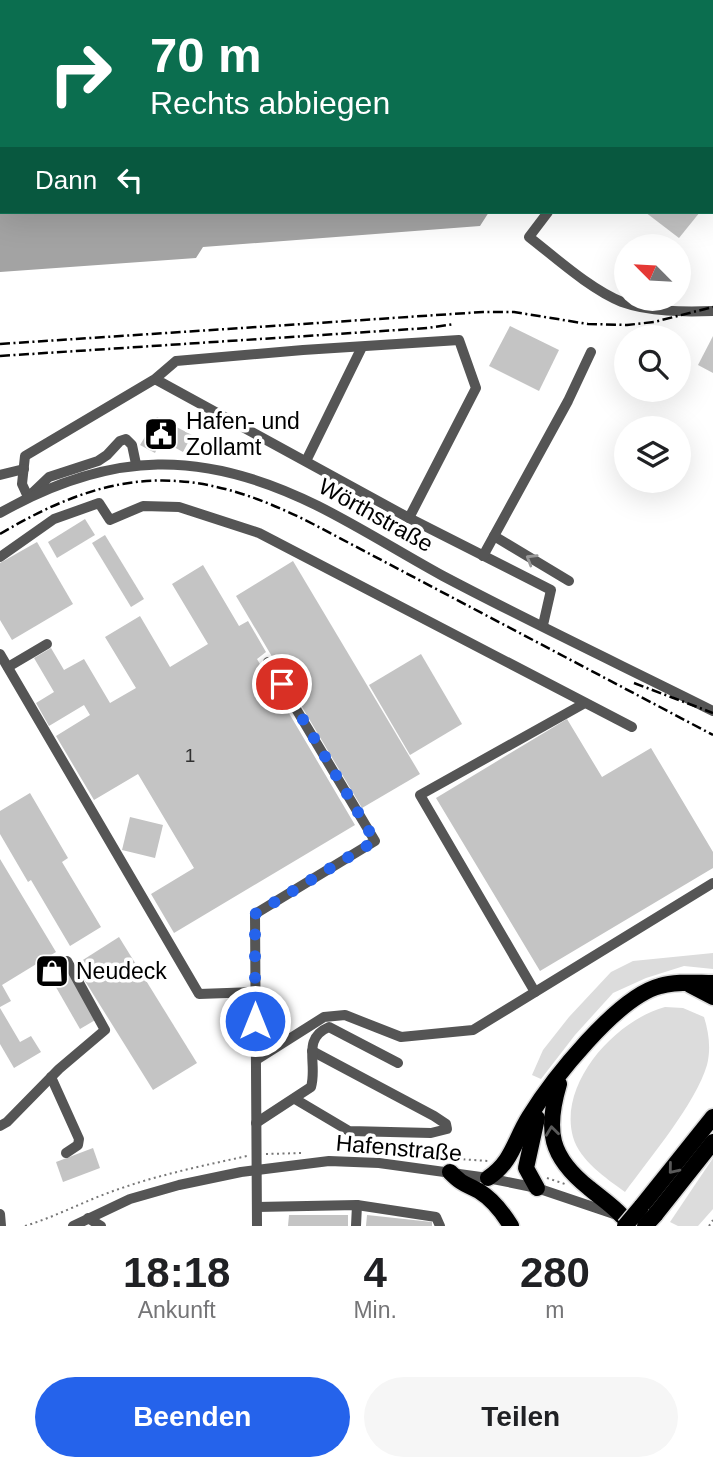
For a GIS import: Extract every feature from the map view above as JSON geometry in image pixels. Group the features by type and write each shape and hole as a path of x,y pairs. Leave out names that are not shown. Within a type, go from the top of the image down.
{"highway":[{"path":"688,984 713,997"},
{"path":"488,1178 500,1169 510,1156 530,1115 561,1074 607,1021 631,999 658,986 713,984"},
{"path":"561,1074 551,1112 551,1135 559,1155 580,1181 609,1202 623,1221 647,1216 710,1129 713,1103"},
{"path":"538,1182 529,1177 526,1160 543,1099"},
{"path":"450,1172 462,1184 490,1199 511,1226"}],"street":[{"path":"546,214 528,237 599,289 623,302 668,311 713,311"},
{"path":"136,464 132,444 126,439 120,440 107,455 49,477 29,496 22,484 25,456 155,379 176,361 303,349 459,340 476,388 410,518"},
{"path":"306,461 362,347"},
{"path":"483,556 568,401 591,352"},
{"path":"155,379 410,518 551,590"},
{"name":"Wörthstraße","path":"0,513 29,496 80,477 136,464 169,463 256,480 319,506 444,576 713,711"},
{"path":"0,475 24,469"},
{"path":"0,557 54,519 99,503 110,520 143,506 179,507 259,533 632,727"},
{"path":"494,537 569,581 551,590"},
{"path":"543,625 551,590"},
{"path":"8,667 47,644"},
{"path":"0,654 199,994 255,997"},
{"path":"257,1226 255,914 375,841 268,662"},
{"path":"535,992 420,795 585,703"},
{"path":"256,1060 324,1017 345,1015 401,1038 473,1030 713,883"},
{"path":"0,1126 8,1122 51,1077 105,1030 67,961"},
{"path":"256,1123 312,1087 313,1040 318,1032 329,1027 398,1063"},
{"path":"295,1099 349,1131 431,1133 447,1129 446,1124 434,1116 313,1051"},
{"path":"51,1077 79,1139 78,1145 66,1153"},
{"name":"Hafenstraße","path":"74,1226 142,1195 179,1185 257,1170 329,1161 359,1161 538,1182 638,1226"},
{"path":"257,1208 357,1205 436,1217 440,1226"},
{"path":"356,1226 357,1205"},
{"path":"0,1214 1,1226"},
{"path":"88,1218 101,1226"}],"path":[{"path":"25,1226 100,1196 176,1171 256,1154 307,1153"},
{"path":"398,1155 477,1161 494,1159 503,1153 510,1156"},
{"path":"538,1182 574,1186 580,1181"},
{"path":"709,1226 713,1220"}],"shaded area":[{"path":"0,214 488,214 480,226 203,247 196,258 0,272"},
{"path":"713,953 713,969 684,966 646,978 613,993 575,1035 541,1079 532,1075 543,1050 611,972 633,961"},
{"path":"665,1007 683,1008 704,1017 709,1041 707,1065 683,1113 625,1192 594,1168 576,1146 571,1116 574,1096 595,1057 610,1040 646,1014"},
{"path":"713,1158 713,1209 698,1226 678,1226 670,1222"}],"building":[{"path":"648,214 698,214 682,234 674,234"},
{"path":"510,326 559,350 539,391 489,366"},
{"path":"713,336 713,373 698,365"},
{"path":"157,417 192,435 183,452 161,440 155,453 140,445"},
{"path":"85,519 95,535 57,558 48,542"},
{"path":"105,535 144,599 131,607 92,543"},
{"path":"37,542 73,604 12,640 0,620 0,563"},
{"path":"293,561 420,774 362,808 236,596"},
{"path":"203,565 239,626 248,621 266,652 257,659 355,825 174,933 151,894 194,868 138,774 94,800 56,736 90,715 84,705 49,726 36,703 54,692 34,658 51,648 64,670 84,659 110,703 136,688 105,637 140,616 170,667 208,644 172,584"},
{"path":"421,654 462,724 410,755 369,685"},
{"path":"567,719 602,777 651,748 713,852 713,868 540,971 436,798"},
{"path":"30,793 68,858 62,862 101,927 70,946 0,834 0,811"},
{"path":"130,817 163,825 155,858 122,850"},
{"path":"0,859 56,952 2,985 11,1001 0,1007"},
{"path":"119,937 197,1063 153,1090 75,965"},
{"path":"69,972 97,1019 80,1029 53,982"},
{"path":"0,1008 20,1042 31,1036 41,1052 14,1068 0,1044"},
{"path":"93,1148 100,1168 63,1182 56,1162"},
{"path":"289,1215 348,1215 348,1226 288,1226"},
{"path":"367,1215 432,1222 432,1226 366,1226"}],"railway":[{"path":"0,344 483,312 514,312 588,324 627,325 654,322 713,307"},
{"path":"0,356 428,328 454,324"},
{"path":"0,534 80,495 118,485 155,481 192,482 230,490 270,504 313,524 713,735"},
{"path":"634,683 713,713"}],"place":[{"name":"Hafen- und Zollamt","path":"161,434"},
{"name":"Neudeck","path":"52,971"}],"route":[{"path":"255,1021 255,914 375,841 282,684"}]}
